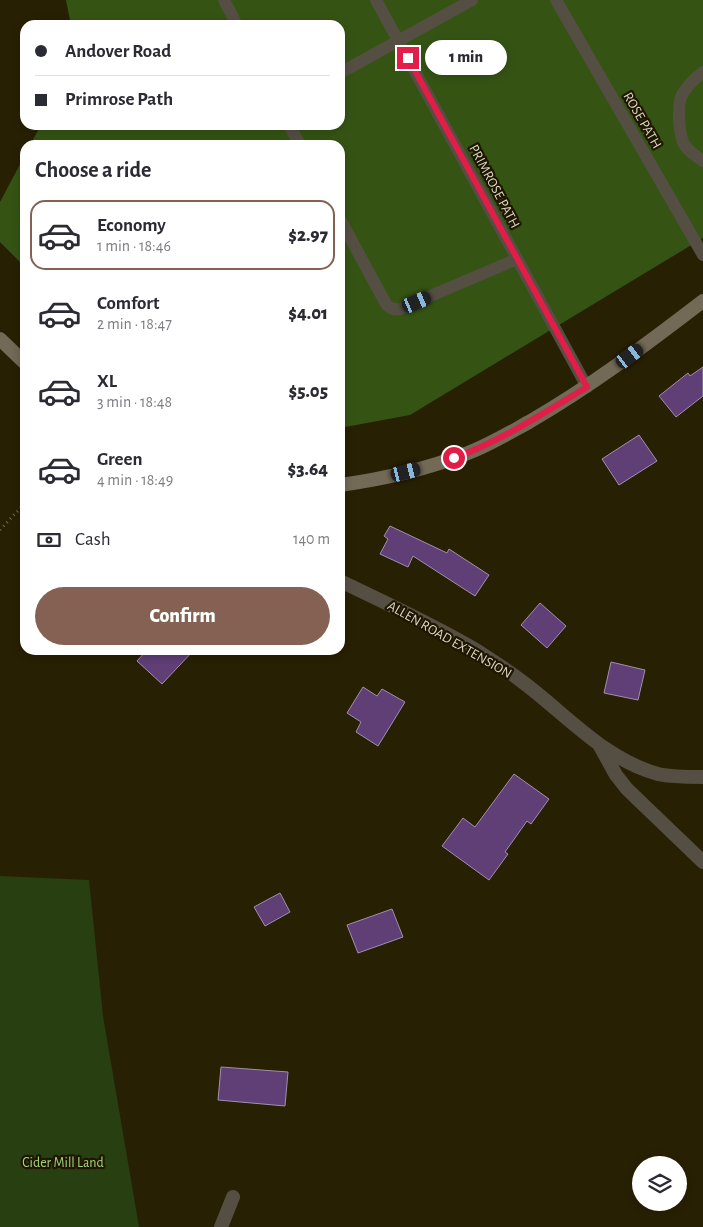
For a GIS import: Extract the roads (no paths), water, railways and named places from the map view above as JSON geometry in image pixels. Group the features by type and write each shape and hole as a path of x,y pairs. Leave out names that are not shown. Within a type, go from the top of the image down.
{"main road":[{"path":"345,484 422,469 470,452 511,432 587,387 703,301"},
{"path":"0,339 20,358"}],"street":[{"name":"ALLEN ROAD EXTENSION","path":"345,583 416,617 474,650 520,679 599,745 635,766 658,774 703,777"},
{"name":"ALLEN ROAD EXTENSION","path":"599,745 616,775 627,789 703,862"},
{"path":"221,1227 232,1197"}],"lane":[{"path":"224,0 234,20"},
{"name":"PRIMROSE PATH","path":"376,0 587,387"},
{"path":"345,71 472,0"},
{"name":"ROSE PATH","path":"556,0 703,255"},
{"path":"703,72 691,82 680,98 679,119 683,142 692,154 703,160"},
{"path":"345,228 386,304 394,310 517,259"}],"park label":[{"name":"Cider Mill Land","path":"63,1162"}]}
